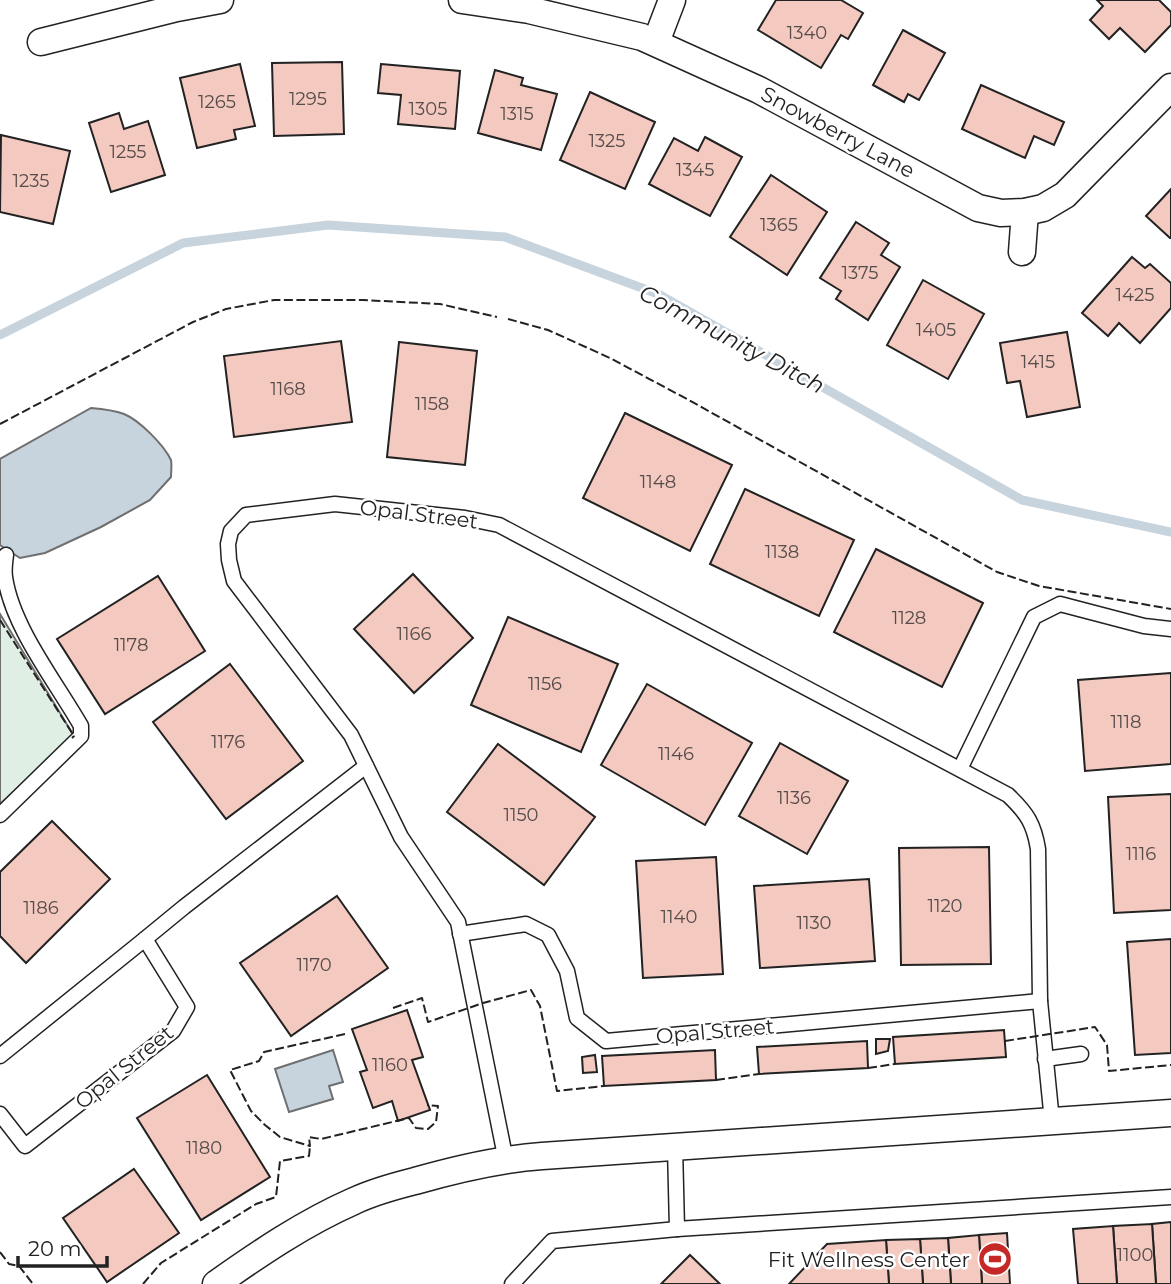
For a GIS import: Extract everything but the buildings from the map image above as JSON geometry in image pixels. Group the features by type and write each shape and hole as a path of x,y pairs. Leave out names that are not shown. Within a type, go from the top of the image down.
{"street":[{"path":"41,42 220,0"},
{"name":"Snowberry Lane","path":"462,0 529,10 642,37 759,90 978,208 1001,213 1042,208 1065,195 1171,88"},
{"path":"656,43 672,0"},
{"path":"1022,252 1025,212"},
{"path":"216,1284 299,1228 356,1200 445,1172 525,1157 1171,1113"}],"lane":[{"name":"Opal Street","path":"506,1161 457,922 401,837 351,735 234,580 228,544 231,531 246,515 335,504 465,518 499,525 1008,795 1024,810 1035,831 1038,849 1040,1001 1052,1121"},
{"path":"0,815 81,736 81,726 10,600 5,575 6,555"},
{"path":"960,769 1034,617 1060,604 1144,626 1171,629"},
{"path":"0,1056 184,907 366,766"},
{"name":"Opal Street","path":"460,934 526,925 548,935 566,971 577,1018 606,1041 1040,1001"},
{"name":"Opal Street","path":"0,1114 25,1146 173,1031 187,1007 145,939"},
{"path":"1045,1059 1082,1054"},
{"path":"675,1147 677,1228"},
{"path":"512,1284 552,1241 677,1228 1171,1197"}],"green space":[{"path":"0,614 74,736 0,804"}],"shaded area":[{"path":"91,408 124,414 144,427 171,460 171,477 150,500 101,527 45,553 20,558 0,545 0,459"},
{"path":"333,1050 343,1082 329,1086 333,1099 289,1112 275,1069"}],"waterway":[{"name":"Community Ditch","path":"0,335 183,243 328,225 505,237 658,294 1022,500 1171,532"}],"fence":[{"path":"0,424 193,322 226,309 274,300 363,300 440,304 497,317"},
{"path":"508,319 548,330 610,358 997,572 1039,586 1171,609"},
{"path":"0,620 74,736 72,738"},
{"path":"393,1008 422,998 428,1022 531,990 540,1006 557,1091 604,1086"},
{"path":"1005,1041 1095,1027 1107,1045 1109,1071 1171,1065"},
{"path":"345,1034 264,1052 259,1061 230,1070 251,1111 280,1137 310,1146 309,1137 321,1139 409,1118 416,1128 428,1129 436,1122 438,1106 427,1105"},
{"path":"868,1068 895,1064"},
{"path":"716,1080 759,1074"},
{"path":"143,1284 161,1263 256,1204 276,1197 280,1161 309,1156 310,1146"},
{"path":"0,1252 9,1264 19,1266 33,1284"}],"place":[{"name":"Fit Wellness Center","path":"995,1259"}]}
